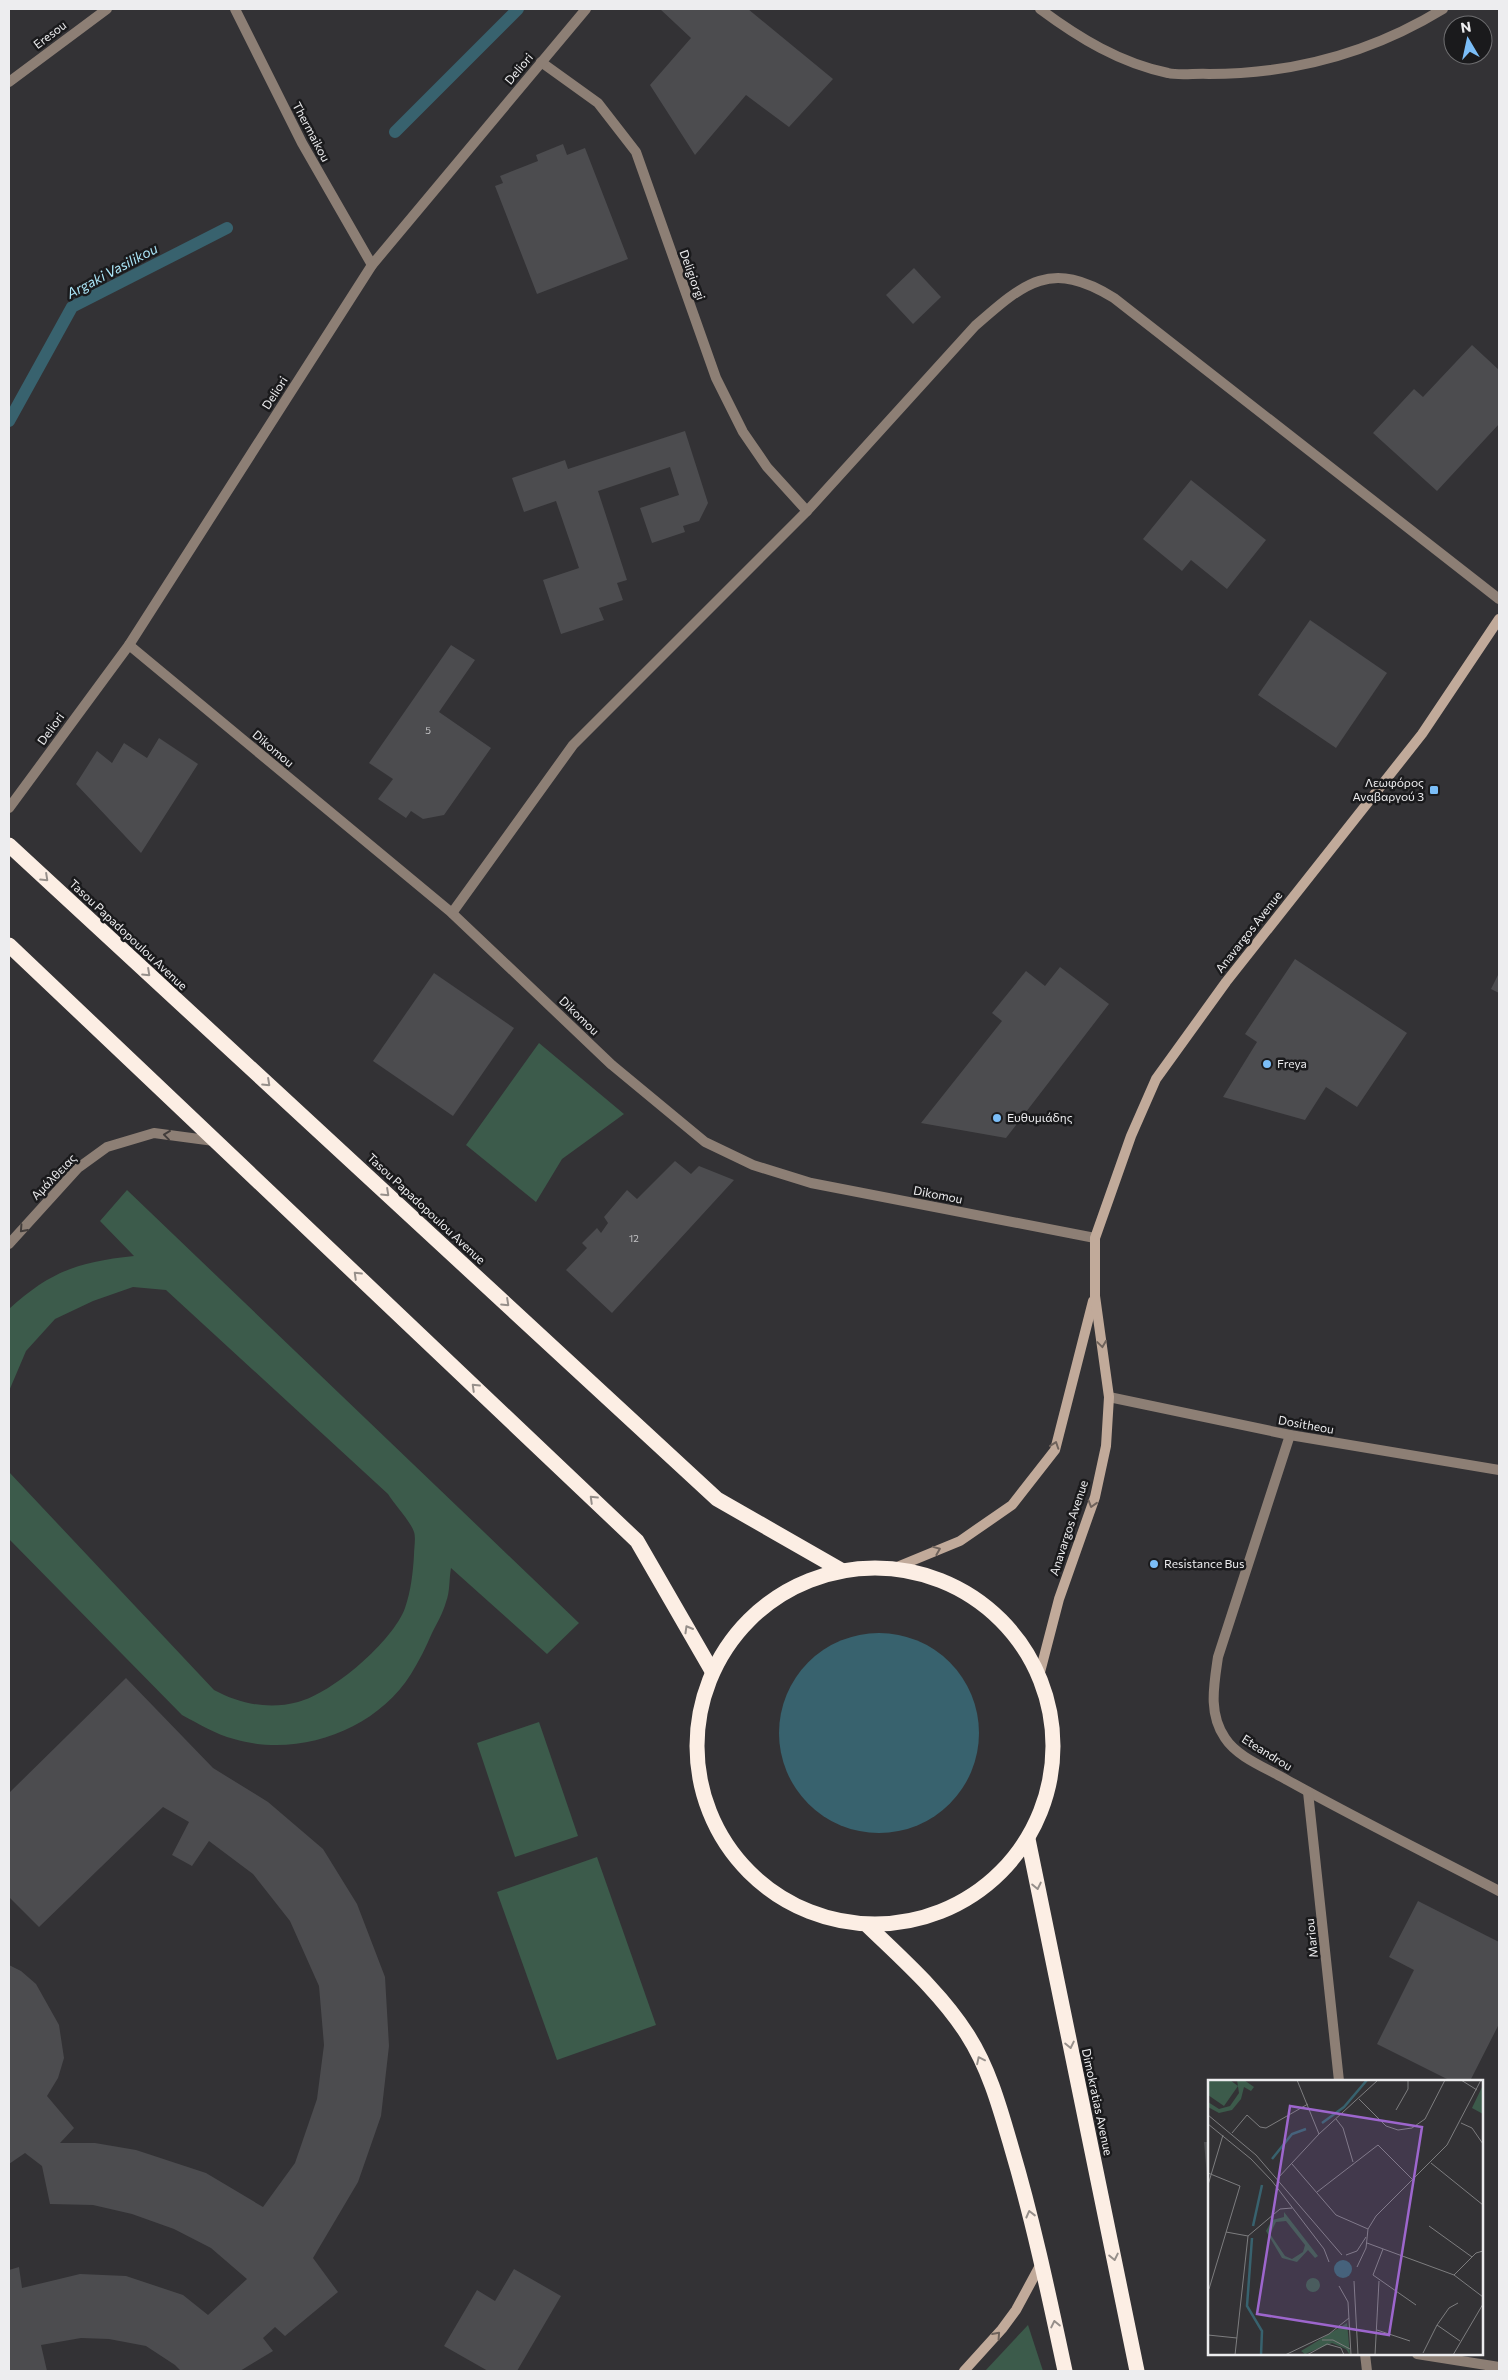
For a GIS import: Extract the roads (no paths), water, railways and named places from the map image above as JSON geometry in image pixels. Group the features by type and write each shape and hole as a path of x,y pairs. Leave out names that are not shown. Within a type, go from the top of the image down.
{"highway":[{"name":"Tasou Papadopoulou Avenue","path":"9,845 717,1499 841,1570"},
{"path":"9,945 637,1541 712,1671"},
{"path":"892,1569 953,1586 1004,1623 1039,1676 1053,1729 1053,1768 1044,1804 1028,1838 998,1875 959,1904 914,1920 867,1925 810,1913 759,1884 721,1840 700,1786 696,1728 712,1671 744,1624 788,1590 841,1570 892,1569"},
{"name":"Dimokratias Avenue","path":"1028,1838 1138,2371"},
{"path":"867,1925 928,1986 967,2034 995,2092 1021,2179 1042,2262 1065,2371"}],"street":[{"name":"Eresou","path":"9,82 107,9"},
{"name":"Thermaikou","path":"235,9 302,143 372,265"},
{"name":"Deliori","path":"9,808 129,645 372,265 586,9"},
{"path":"1040,9 1111,55 1119,58 1169,73 1247,74 1331,60 1408,30 1443,9"},
{"name":"Deligiorgi","path":"541,62 598,103 636,152 716,378 743,432 767,468 807,511"},
{"path":"452,913 573,745 807,511 975,326 1003,302 1029,284 1051,277 1072,278 1093,284 1114,298 1499,598"},
{"name":"Anavargos Avenue","path":"1039,1676 1059,1599 1095,1497 1106,1446 1109,1397 1095,1296 1095,1238 1131,1136 1156,1079 1226,982 1422,734 1499,619"},
{"name":"Dikomou","path":"129,645 452,913 612,1065 705,1142 753,1165 811,1183 1095,1238"},
{"name":"Αμάλθειας","path":"9,1244 78,1168 107,1148 154,1133 215,1141"},
{"name":"Anavargos Avenue","path":"892,1569 960,1541 1012,1505 1055,1450 1095,1296"},
{"name":"Dositheou","path":"1109,1397 1290,1435 1499,1470"},
{"name":"Eteandrou","path":"1290,1435 1218,1657 1212,1692 1215,1720 1225,1739 1239,1753 1308,1792 1499,1891"},
{"name":"Mariou","path":"1308,1792 1339,2080"},
{"path":"964,2371 1007,2323 1042,2262"},
{"path":"1365,2355 1367,2371"},
{"path":"1423,2355 1499,2367"}],"water":[{"path":"879,1633 908,1637 935,1650 950,1662 962,1677 975,1704 979,1733 975,1762 962,1789 950,1804 935,1816 908,1829 879,1833 850,1829 823,1816 808,1804 796,1789 783,1762 779,1733 783,1704 796,1677 808,1662 823,1650 850,1637"}],"waterway":[{"name":"Argaki Vasilikou","path":"395,132 518,9"},
{"name":"Argaki Vasilikou","path":"9,421 72,307 227,228"}],"place":[{"name":"Λεωφόρος Αναβαργού 3","path":"1434,790"},
{"name":"Freya","path":"1267,1064"},
{"name":"Ευθυμιάδης","path":"997,1118"},
{"name":"Resistance Bus","path":"1154,1564"}]}
